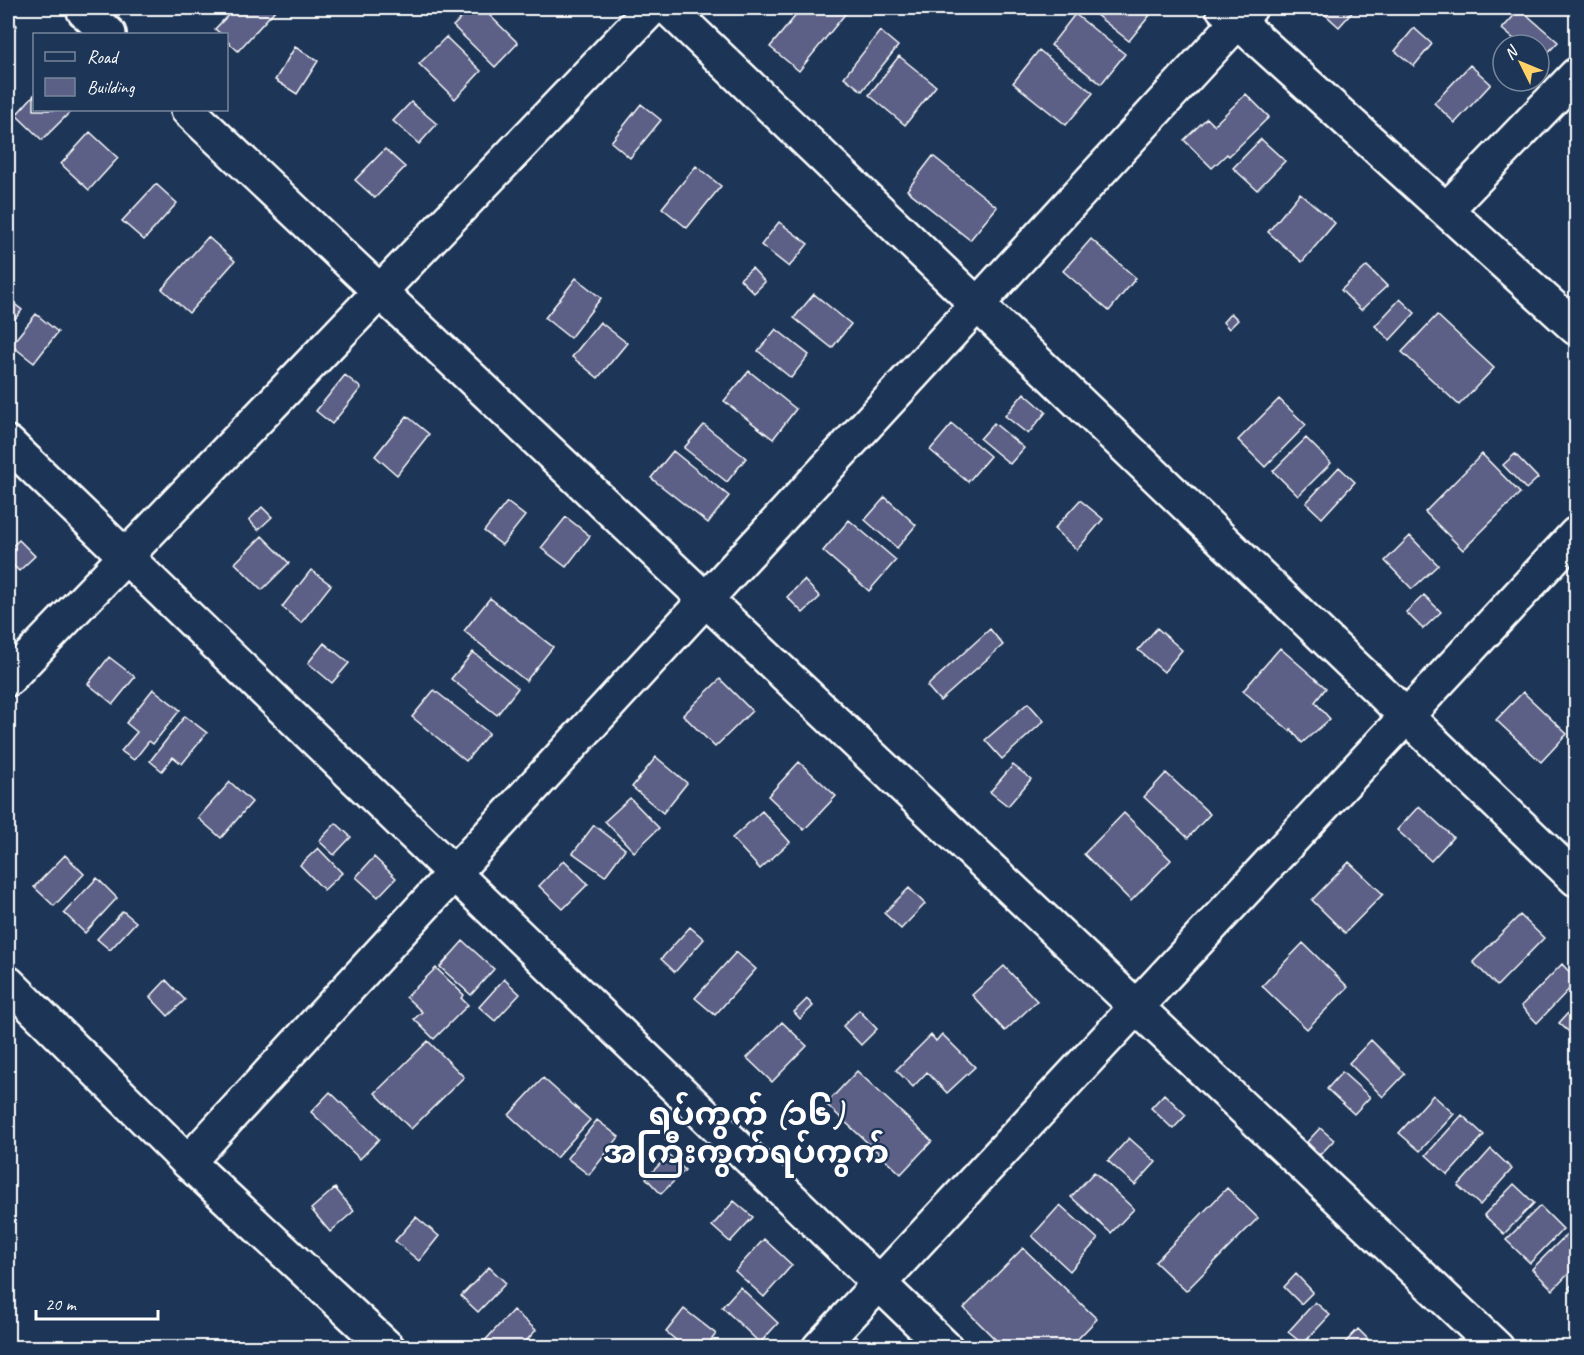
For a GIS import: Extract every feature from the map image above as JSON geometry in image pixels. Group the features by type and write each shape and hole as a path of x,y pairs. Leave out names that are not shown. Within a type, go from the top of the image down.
{"street":[{"path":"8,680 124,555 652,8"},
{"path":"668,8 1576,879"},
{"path":"84,11 108,33"},
{"path":"188,1162 977,304 1237,12 1446,210 1576,328"},
{"path":"1446,210 1576,75"},
{"path":"189,111 1497,1347"},
{"path":"8,443 946,1347"},
{"path":"819,1347 1576,534"},
{"path":"8,983 188,1162 388,1347"}],"building":[{"path":"235,8 277,8 238,51 228,42 228,33 220,33 215,29"},
{"path":"472,8 482,8 518,43 495,67 453,26"},
{"path":"802,8 838,8 846,13 799,71 770,47"},
{"path":"1091,8 1141,8 1150,15 1129,41 1090,10"},
{"path":"1318,8 1356,8 1339,27"},
{"path":"1520,9 1548,33 1507,33 1502,29"},
{"path":"1075,14 1125,54 1101,84 1051,45"},
{"path":"8,19 17,25 8,40"},
{"path":"1414,28 1432,44 1414,66 1395,51"},
{"path":"880,31 898,46 862,91 844,77"},
{"path":"1551,36 1558,42 1551,49"},
{"path":"446,37 481,71 455,99 419,64"},
{"path":"295,47 318,61 297,94 275,80"},
{"path":"1039,50 1093,93 1066,125 1013,83"},
{"path":"899,56 936,86 905,125 869,95"},
{"path":"1470,65 1491,84 1455,123 1434,103"},
{"path":"1246,94 1269,117 1229,156 1227,154 1212,168 1184,140 1207,118 1214,125"},
{"path":"33,96 33,111 70,112 42,140 16,115"},
{"path":"411,102 437,124 419,144 393,121"},
{"path":"641,104 661,120 630,158 611,142"},
{"path":"90,132 118,158 89,190 61,164"},
{"path":"1261,139 1285,161 1257,190 1233,168"},
{"path":"385,149 405,167 375,198 355,180"},
{"path":"933,156 997,207 970,240 907,190"},
{"path":"696,166 721,186 687,228 662,208"},
{"path":"156,184 177,203 144,240 122,221"},
{"path":"1300,193 1335,223 1302,262 1268,232"},
{"path":"779,222 808,244 789,267 761,245"},
{"path":"208,237 235,261 189,313 162,289"},
{"path":"1091,239 1136,278 1109,311 1063,271"},
{"path":"1367,266 1387,286 1361,310 1341,290"},
{"path":"752,268 765,282 754,293 740,279"},
{"path":"576,278 601,298 570,338 545,318"},
{"path":"814,294 851,324 832,348 794,318"},
{"path":"8,299 22,310 8,328"},
{"path":"1400,299 1415,313 1390,340 1375,326"},
{"path":"1231,313 1238,320 1229,329 1223,322"},
{"path":"36,314 58,332 34,363 11,345"},
{"path":"1437,315 1494,368 1459,405 1402,352"},
{"path":"600,322 627,343 598,378 572,357"},
{"path":"776,329 809,355 791,378 758,351"},
{"path":"749,371 796,409 773,439 724,401"},
{"path":"345,375 361,388 332,424 316,411"},
{"path":"1024,393 1046,412 1028,434 1005,416"},
{"path":"1279,399 1306,425 1265,467 1238,440"},
{"path":"407,416 429,434 397,475 375,456"},
{"path":"994,423 1024,448 1010,464 980,439"},
{"path":"952,424 990,456 968,482 930,450"},
{"path":"704,425 746,458 727,482 684,448"},
{"path":"1306,438 1331,463 1298,496 1273,471"},
{"path":"673,451 729,496 708,523 651,478"},
{"path":"1482,454 1520,493 1463,550 1425,512"},
{"path":"1515,454 1538,478 1526,489 1503,465"},
{"path":"1339,467 1355,482 1322,518 1306,503"},
{"path":"885,497 916,525 897,548 865,520"},
{"path":"1080,500 1103,519 1077,550 1054,529"},
{"path":"507,502 525,516 502,545 484,531"},
{"path":"262,507 272,517 258,530 249,520"},
{"path":"566,517 590,536 566,567 541,548"},
{"path":"849,520 896,560 869,591 823,551"},
{"path":"262,536 289,563 262,590 235,563"},
{"path":"1410,536 1438,565 1412,589 1385,561"},
{"path":"19,540 35,556 19,571 8,560 8,550"},
{"path":"311,570 331,585 301,623 282,607"},
{"path":"804,580 820,597 803,613 787,597"},
{"path":"1424,595 1441,612 1423,629 1406,612"},
{"path":"490,598 553,647 526,681 464,631"},
{"path":"1157,628 1182,650 1164,672 1138,650"},
{"path":"990,629 1003,645 940,701 927,686"},
{"path":"324,643 349,663 332,683 308,663"},
{"path":"1280,648 1326,688 1315,702 1330,719 1302,743 1291,729 1290,731 1243,691"},
{"path":"473,652 518,688 497,715 451,679"},
{"path":"109,657 135,677 113,704 88,684"},
{"path":"720,679 752,711 715,747 683,715"},
{"path":"153,689 180,710 153,744 149,741 134,760 121,751 137,732 126,723"},
{"path":"434,690 489,733 466,761 412,717"},
{"path":"1523,692 1567,734 1541,762 1496,720"},
{"path":"1028,703 1044,721 1002,759 985,740"},
{"path":"185,716 207,733 182,764 173,757 162,771 150,761"},
{"path":"656,757 687,783 663,813 632,787"},
{"path":"799,762 836,796 804,830 768,796"},
{"path":"1013,765 1031,779 1008,806 990,792"},
{"path":"1166,773 1210,814 1188,838 1144,797"},
{"path":"230,782 252,802 221,838 198,818"},
{"path":"630,798 659,828 634,852 605,821"},
{"path":"1419,806 1453,837 1431,861 1397,830"},
{"path":"762,811 790,842 760,869 732,838"},
{"path":"1124,813 1171,860 1131,901 1084,854"},
{"path":"336,823 351,837 334,855 319,841"},
{"path":"594,825 625,849 605,876 573,853"},
{"path":"318,848 342,873 324,890 300,865"},
{"path":"65,855 84,874 54,906 34,887"},
{"path":"374,857 396,878 378,897 356,877"},
{"path":"564,860 588,884 563,909 539,886"},
{"path":"1349,862 1383,894 1345,933 1312,900"},
{"path":"97,878 117,898 85,933 64,913"},
{"path":"909,888 925,904 901,929 884,913"},
{"path":"123,911 136,922 110,950 97,939"},
{"path":"1520,915 1544,938 1497,986 1473,962"},
{"path":"690,927 704,939 675,972 661,959"},
{"path":"463,941 494,969 471,995 440,967"},
{"path":"1303,943 1348,987 1307,1029 1262,986"},
{"path":"736,952 756,969 715,1015 695,998"},
{"path":"1562,964 1576,979 1576,982 1537,1023 1521,1006"},
{"path":"1004,966 1037,1001 1005,1031 972,995"},
{"path":"436,968 464,995 461,998 468,1005 434,1039 414,1019 422,1012 406,997"},
{"path":"504,979 520,994 495,1021 479,1007"},
{"path":"166,980 185,1000 168,1016 150,997"},
{"path":"807,999 813,1006 800,1019 794,1012"},
{"path":"1576,1004 1576,1038 1559,1023"},
{"path":"859,1010 877,1029 861,1045 843,1026"},
{"path":"782,1022 807,1046 772,1082 747,1058"},
{"path":"942,1034 975,1067 947,1093 927,1072 913,1087 896,1070 931,1035 936,1041"},
{"path":"1371,1040 1405,1074 1383,1097 1349,1063"},
{"path":"428,1041 464,1077 411,1129 375,1093"},
{"path":"857,1071 932,1141 901,1174 826,1104"},
{"path":"1342,1072 1370,1097 1354,1114 1327,1089"},
{"path":"543,1078 590,1120 556,1158 509,1115"},
{"path":"330,1092 379,1139 360,1159 311,1112"},
{"path":"1164,1094 1186,1115 1173,1129 1151,1108"},
{"path":"1433,1095 1454,1114 1420,1151 1399,1133"},
{"path":"1462,1115 1484,1135 1448,1175 1426,1155"},
{"path":"597,1120 619,1137 589,1175 567,1158"},
{"path":"1320,1128 1334,1140 1320,1155 1307,1142"},
{"path":"1129,1138 1156,1162 1135,1185 1108,1161"},
{"path":"1491,1149 1512,1169 1480,1205 1458,1186"},
{"path":"669,1155 685,1170 661,1194 646,1178"},
{"path":"1094,1172 1134,1209 1111,1233 1071,1197"},
{"path":"1514,1184 1534,1203 1504,1234 1484,1215"},
{"path":"335,1188 354,1211 330,1232 311,1209"},
{"path":"1227,1188 1258,1218 1186,1291 1155,1262"},
{"path":"734,1201 753,1217 730,1242 712,1226"},
{"path":"1060,1205 1098,1239 1070,1271 1032,1236"},
{"path":"1540,1206 1563,1229 1530,1263 1506,1240"},
{"path":"416,1217 439,1236 419,1261 395,1241"},
{"path":"1569,1232 1576,1240 1576,1266 1553,1290 1532,1269"},
{"path":"764,1239 792,1265 764,1297 735,1271"},
{"path":"1023,1248 1097,1319 1069,1348 1004,1348 964,1308"},
{"path":"489,1267 506,1283 478,1312 461,1296"},
{"path":"1296,1274 1313,1292 1301,1304 1284,1287"},
{"path":"1576,1280 1576,1296 1569,1288"},
{"path":"740,1287 778,1323 760,1343 722,1307"},
{"path":"1315,1302 1330,1315 1303,1344 1288,1332"},
{"path":"684,1309 716,1334 705,1348 686,1348 666,1332"},
{"path":"513,1310 536,1330 520,1348 482,1348 480,1346"},
{"path":"1358,1329 1368,1339 1360,1348 1340,1348"},
{"path":"856,1336 864,1344 861,1348 852,1348 848,1344"}],"district":[{"name":"ရပ်ကွက် (၁၆) အကြီးကွက်ရပ်ကွက်","path":"746,1133"}]}
